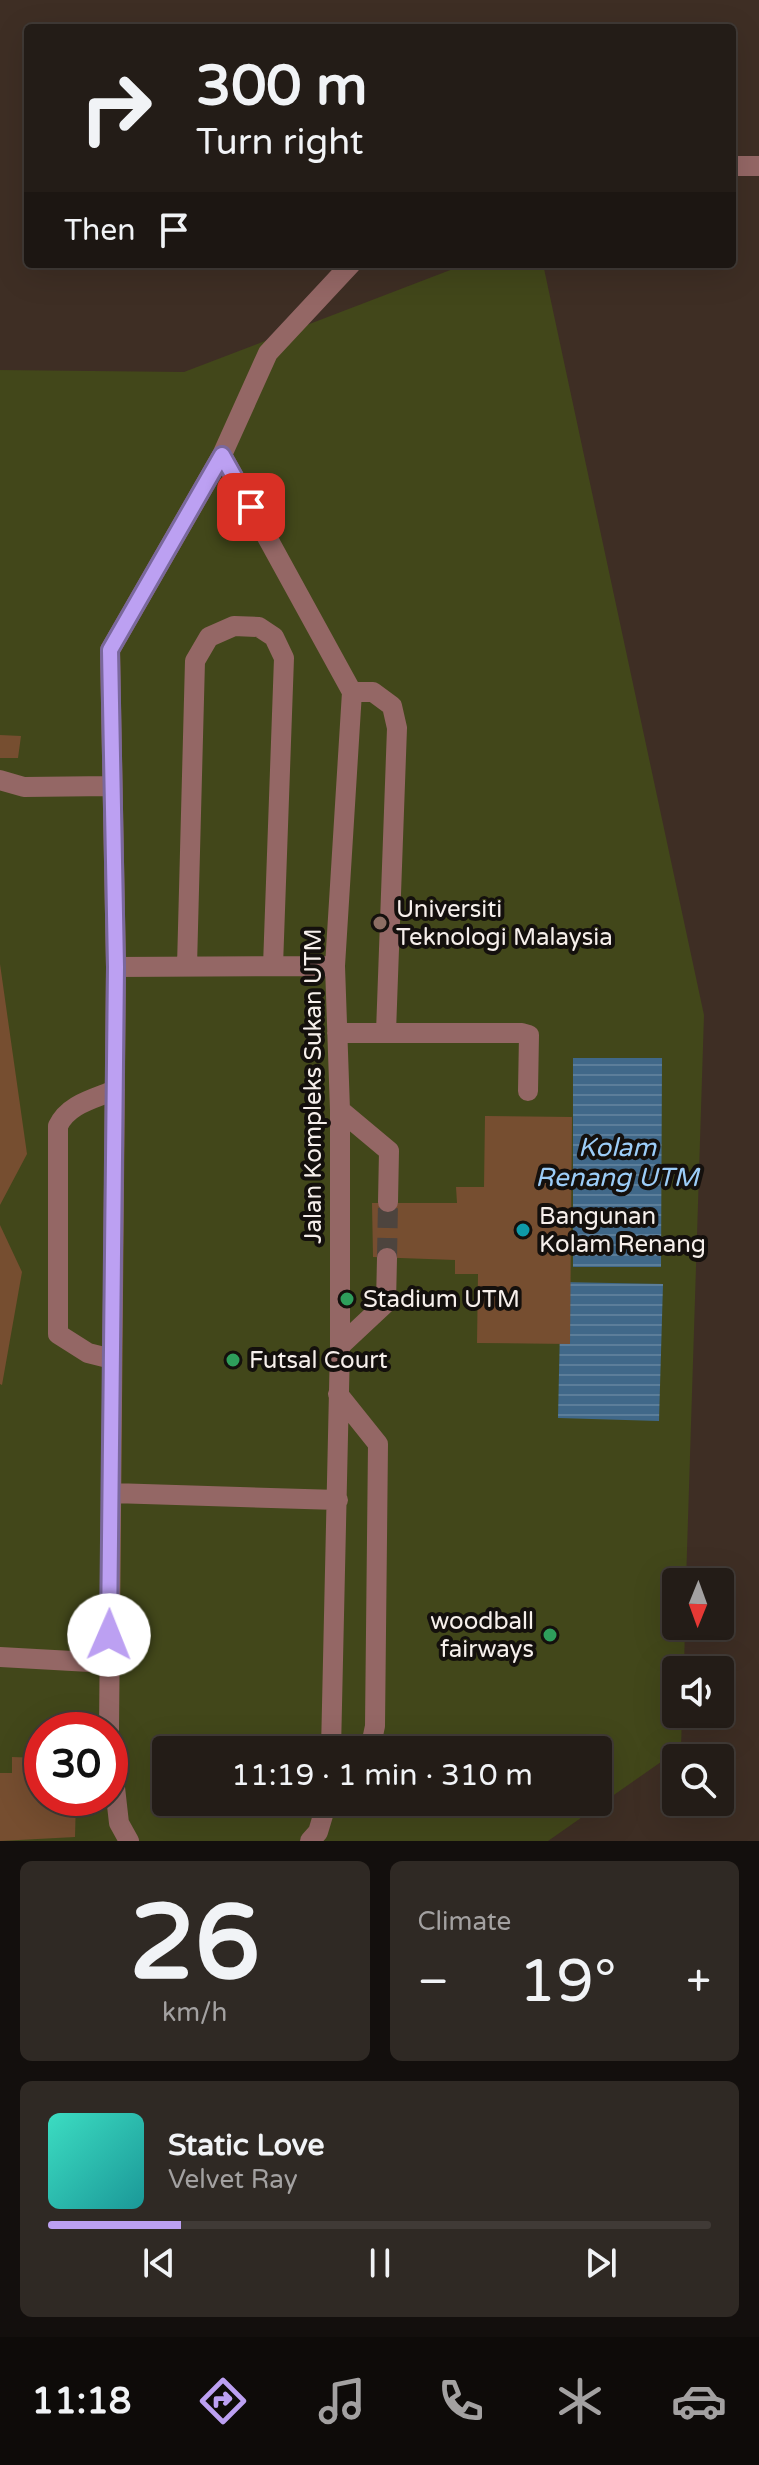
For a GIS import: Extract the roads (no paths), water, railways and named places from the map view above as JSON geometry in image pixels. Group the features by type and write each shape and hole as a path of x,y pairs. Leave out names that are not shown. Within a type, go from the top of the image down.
{"street":[{"path":"736,166 759,166"},
{"path":"109,1712 116,967 110,650 222,455 268,353 347,268"},
{"path":"222,455 352,692 373,692 392,706 397,728 386,1032"},
{"path":"187,966 195,661 209,637 234,626 259,627 274,637 284,658 273,966"},
{"name":"Jalan Kompleks Sukan UTM","path":"331,1736 340,1346 340,1110 335,966 352,692"},
{"path":"0,780 24,787 111,786"},
{"path":"116,967 335,966"},
{"path":"337,1033 529,1035 528,1091"},
{"path":"112,1359 88,1353 58,1334 58,1126 63,1114 115,1090"},
{"path":"340,1110 389,1151 388,1202"},
{"path":"340,1346 386,1303 387,1258"},
{"path":"338,1394 378,1444 373,1736"},
{"path":"112,1493 338,1500"},
{"path":"0,1657 108,1663"},
{"path":"118,1816 129,1841"},
{"path":"310,1841 318,1832 323,1816"}],"water":[{"name":"Kolam Renang UTM","path":"573,1058 662,1058 661,1267 573,1267"},
{"path":"561,1282 663,1284 659,1421 558,1418"}],"tunnel":[{"path":"387,1258 388,1202"}],"place":[{"name":"Universiti Teknologi Malaysia","path":"380,923"},
{"name":"Bangunan Kolam Renang","path":"523,1230"},
{"name":"Stadium UTM","path":"347,1299"},
{"name":"Futsal Court","path":"233,1360"},
{"name":"woodball fairways","path":"550,1635"}]}
